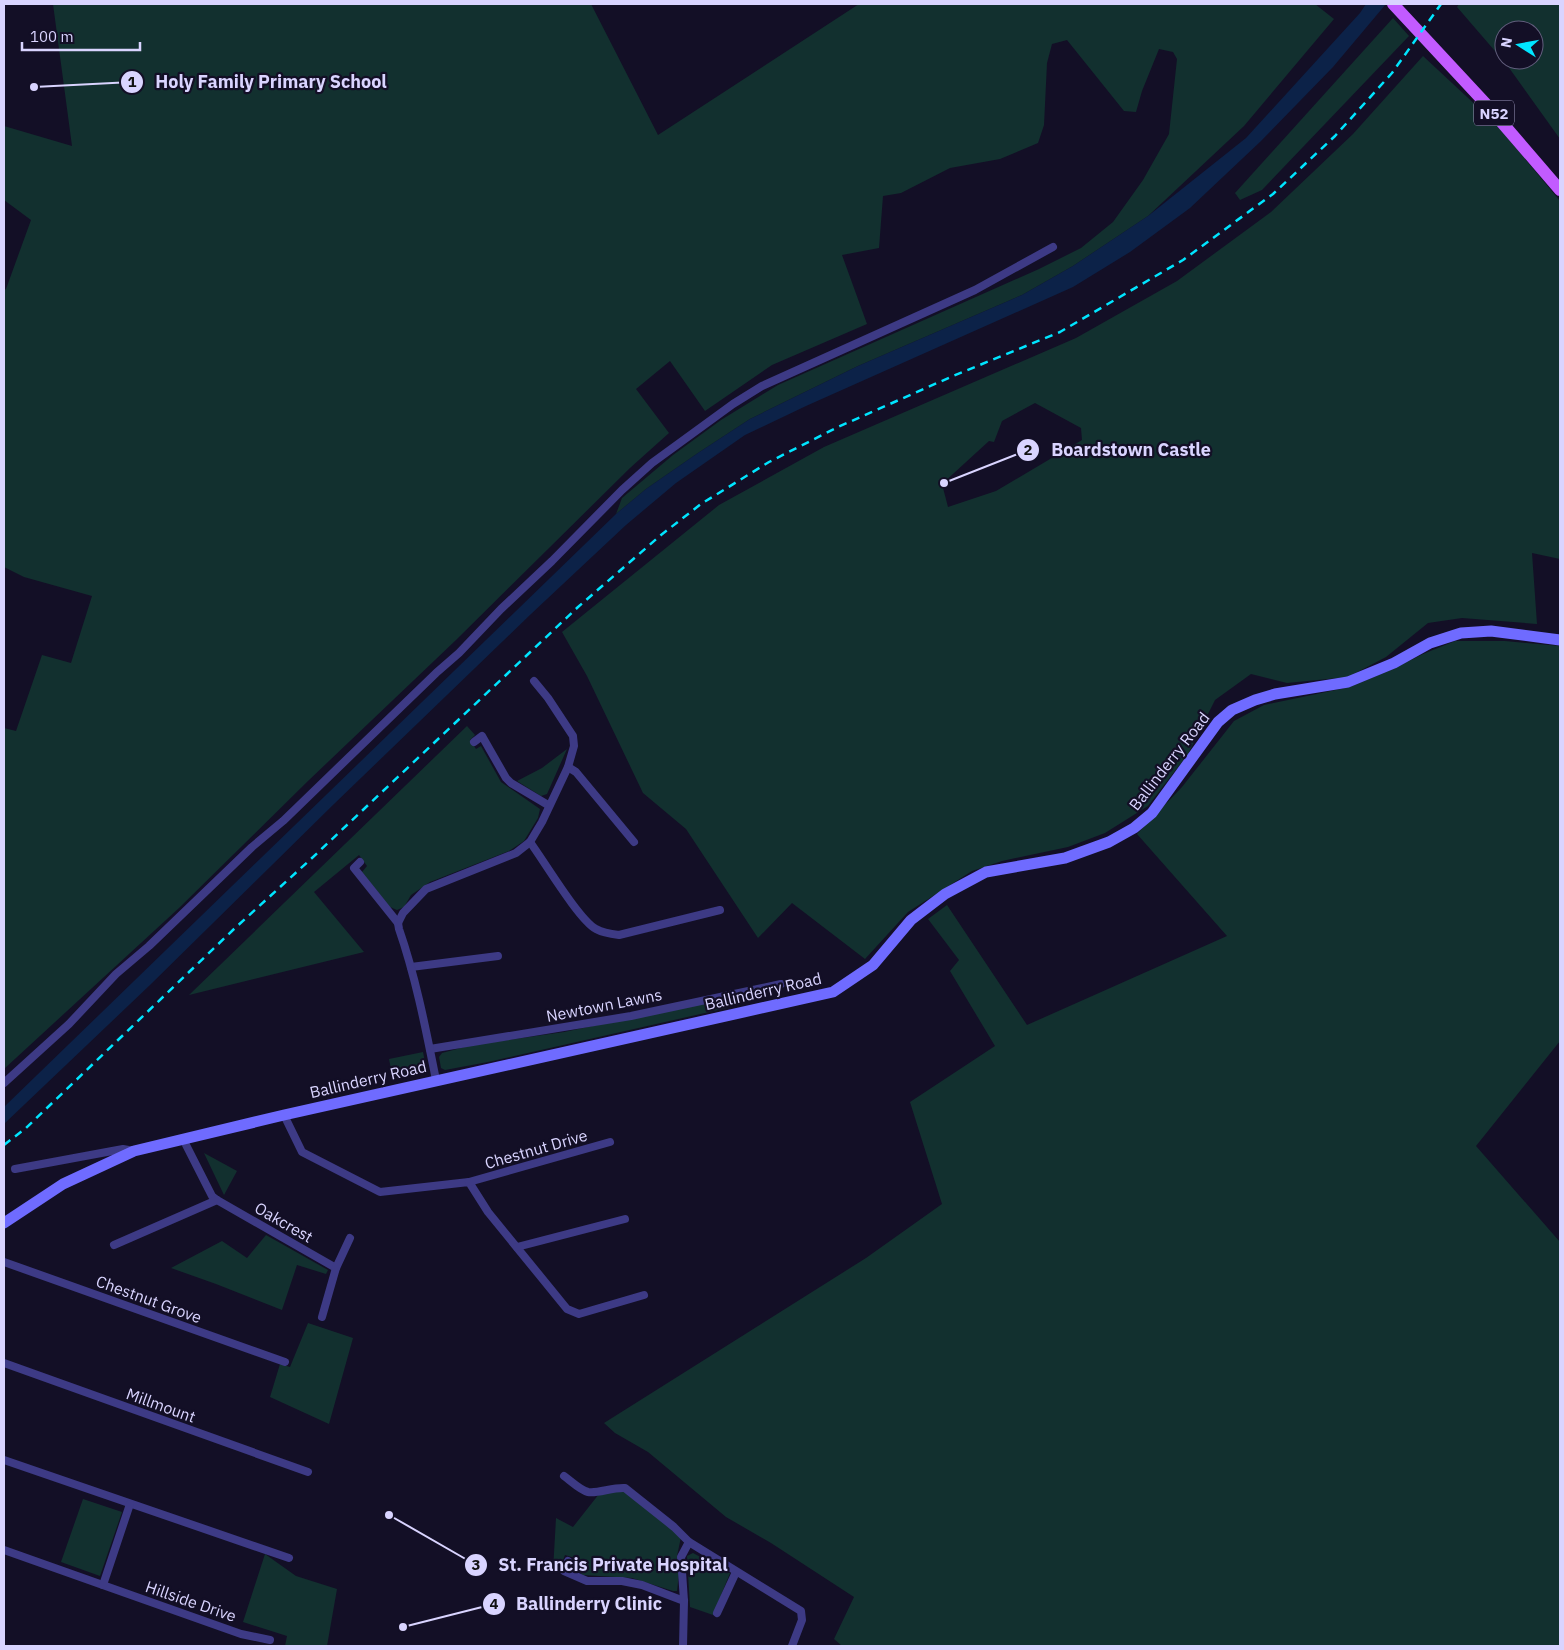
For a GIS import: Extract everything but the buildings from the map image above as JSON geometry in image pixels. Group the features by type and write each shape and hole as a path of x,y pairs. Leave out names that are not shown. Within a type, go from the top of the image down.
{"main road":[{"name":"N52","path":"1393,4 1492,111 1560,190"}],"street":[{"path":"4,1083 69,1024 116,974 149,946 245,853 283,821 459,652 622,490 652,463 733,404 762,386 975,290 1053,247"},
{"name":"Ballinderry Road","path":"4,1222 63,1184 134,1151 436,1080 833,992 873,965 911,920 945,894 986,872 1065,858 1109,842 1134,828 1152,813 1218,722 1232,710 1255,700 1276,694 1348,682 1394,663 1430,643 1461,633 1491,631 1560,640"},
{"path":"436,1080 411,967 398,929 398,922 403,913 426,889 516,853 530,842 568,767 574,746 573,736 548,698 534,681"},
{"path":"474,742 482,736 511,784 548,805"},
{"path":"568,767 576,772 634,842"},
{"path":"530,842 577,910 594,929 619,935 720,910"},
{"path":"360,862 354,868 398,922"},
{"path":"411,967 498,956"},
{"name":"Newtown Lawns","path":"430,1049 631,1016 781,984"},
{"name":"Chestnut Drive","path":"284,1115 302,1152 380,1192 469,1182 610,1142"},
{"name":"Oakcrest","path":"183,1139 212,1196 336,1268"},
{"path":"15,1169 123,1149 134,1151"},
{"name":"Chestnut Drive","path":"469,1182 488,1212 567,1309 579,1314 644,1295"},
{"path":"114,1245 217,1200"},
{"path":"517,1247 625,1219"},
{"path":"322,1317 336,1268 350,1238"},
{"name":"Chestnut Grove","path":"4,1262 285,1362"},
{"name":"Millmount","path":"4,1363 308,1472"},
{"path":"4,1460 289,1558"},
{"path":"566,1481 588,1492 616,1487 625,1488 674,1527 689,1542 801,1610 802,1620 792,1646"},
{"path":"102,1585 130,1504"},
{"path":"683,1646 684,1601 681,1557 689,1542"},
{"name":"Hillside Drive","path":"4,1550 241,1634 270,1640"},
{"path":"568,1561 564,1571 587,1581 622,1581 642,1585 684,1601"},
{"path":"717,1613 736,1572"}],"green space":[{"path":"53,4 591,4 658,135 859,4 1315,4 1334,19 1244,126 1148,216 1073,266 1022,295 858,366 750,419 646,489 616,514 622,498 673,455 721,420 778,385 1039,269 1081,248 1113,222 1143,180 1169,134 1177,59 1173,52 1159,49 1142,91 1136,112 1124,111 1067,40 1052,44 1047,63 1044,125 1038,143 1000,159 950,168 901,193 883,196 879,248 842,255 867,324 772,365 705,411 670,361 636,389 669,433 630,468 456,640 308,781 179,908 4,1069 4,728 16,731 42,655 71,663 92,596 24,577 4,567 4,290 6,289 31,220 4,200 4,126 72,146"},
{"path":"1459,4 1560,4 1560,139 1511,70 1544,70 1544,20 1494,20 1494,50 1457,7"},
{"path":"1393,18 1409,36 1262,190 1240,200 1235,193"},
{"path":"1423,56 1496,124 1560,201 1560,559 1532,553 1537,624 1462,618 1428,623 1386,657 1348,677 1287,683 1251,674 1215,700 1188,754 1148,806 1105,833 1068,847 1002,861 972,871 908,912 865,959 792,903 758,938 686,829 643,793 587,676 562,632 719,505 824,447 1076,338 1177,281 1271,212 1353,134","holes":["1035,403 1081,428 1082,440 996,491 948,507 942,484 989,441 994,442 1002,421"]},
{"path":"1455,641 1505,641 1560,646 1560,1041 1476,1146 1560,1242 1560,1646 842,1646 834,1639 854,1597 771,1543 726,1517 648,1452 615,1433 604,1423 866,1258 942,1204 910,1102 995,1046 950,971 959,960 928,919 947,905 1027,1025 1227,936 1137,834 1182,787 1234,721 1264,705 1350,687"},
{"path":"467,726 475,735 470,740 476,749 481,746 501,782 540,809 538,818 524,841 509,851 430,882 411,895 404,907 397,910 390,907 362,872 367,866 359,855 314,892 364,952 189,995"},
{"path":"567,749 547,794 541,796 517,781 542,768"},
{"path":"726,998 727,1008 488,1062 445,1070 441,1068 439,1057 442,1053 472,1045 564,1032"},
{"path":"423,1052 426,1067 415,1074 393,1079 389,1059"},
{"path":"204,1153 237,1171 224,1195"},
{"path":"266,1235 328,1270 326,1274 297,1265 282,1310 171,1268 222,1241 247,1258"},
{"path":"308,1323 353,1338 329,1424 270,1397 280,1364 290,1367"},
{"path":"620,1490 628,1493 681,1537 677,1556 679,1574 677,1591 632,1578 583,1575 576,1569 575,1558 565,1555 558,1573 553,1571 556,1518 573,1527 599,1494"},
{"path":"83,1499 122,1512 100,1576 61,1562"},
{"path":"693,1553 730,1573 713,1615 690,1607 687,1556"},
{"path":"265,1554 296,1576 337,1589 327,1646 285,1646 287,1636 243,1622"}],"water":[{"path":"1366,4 1386,4 1333,67 1261,141 1190,208 1130,252 1073,287 745,435 676,483 626,525 531,614 150,985 4,1124 4,1107 616,514 646,489 750,419 858,366 1022,295 1073,266 1148,216 1246,138 1360,13"}],"railway":[{"path":"4,1145 26,1128 234,929 578,607 661,535 701,504 769,462 838,427 953,376 1060,332 1183,260 1273,194 1335,136 1392,73 1441,4"}],"place":[{"name":"Holy Family Primary School","path":"34,87"},
{"name":"Boardstown Castle","path":"944,483"},
{"name":"St. Francis Private Hospital","path":"389,1515"},
{"name":"Ballinderry Clinic","path":"403,1627"}]}
